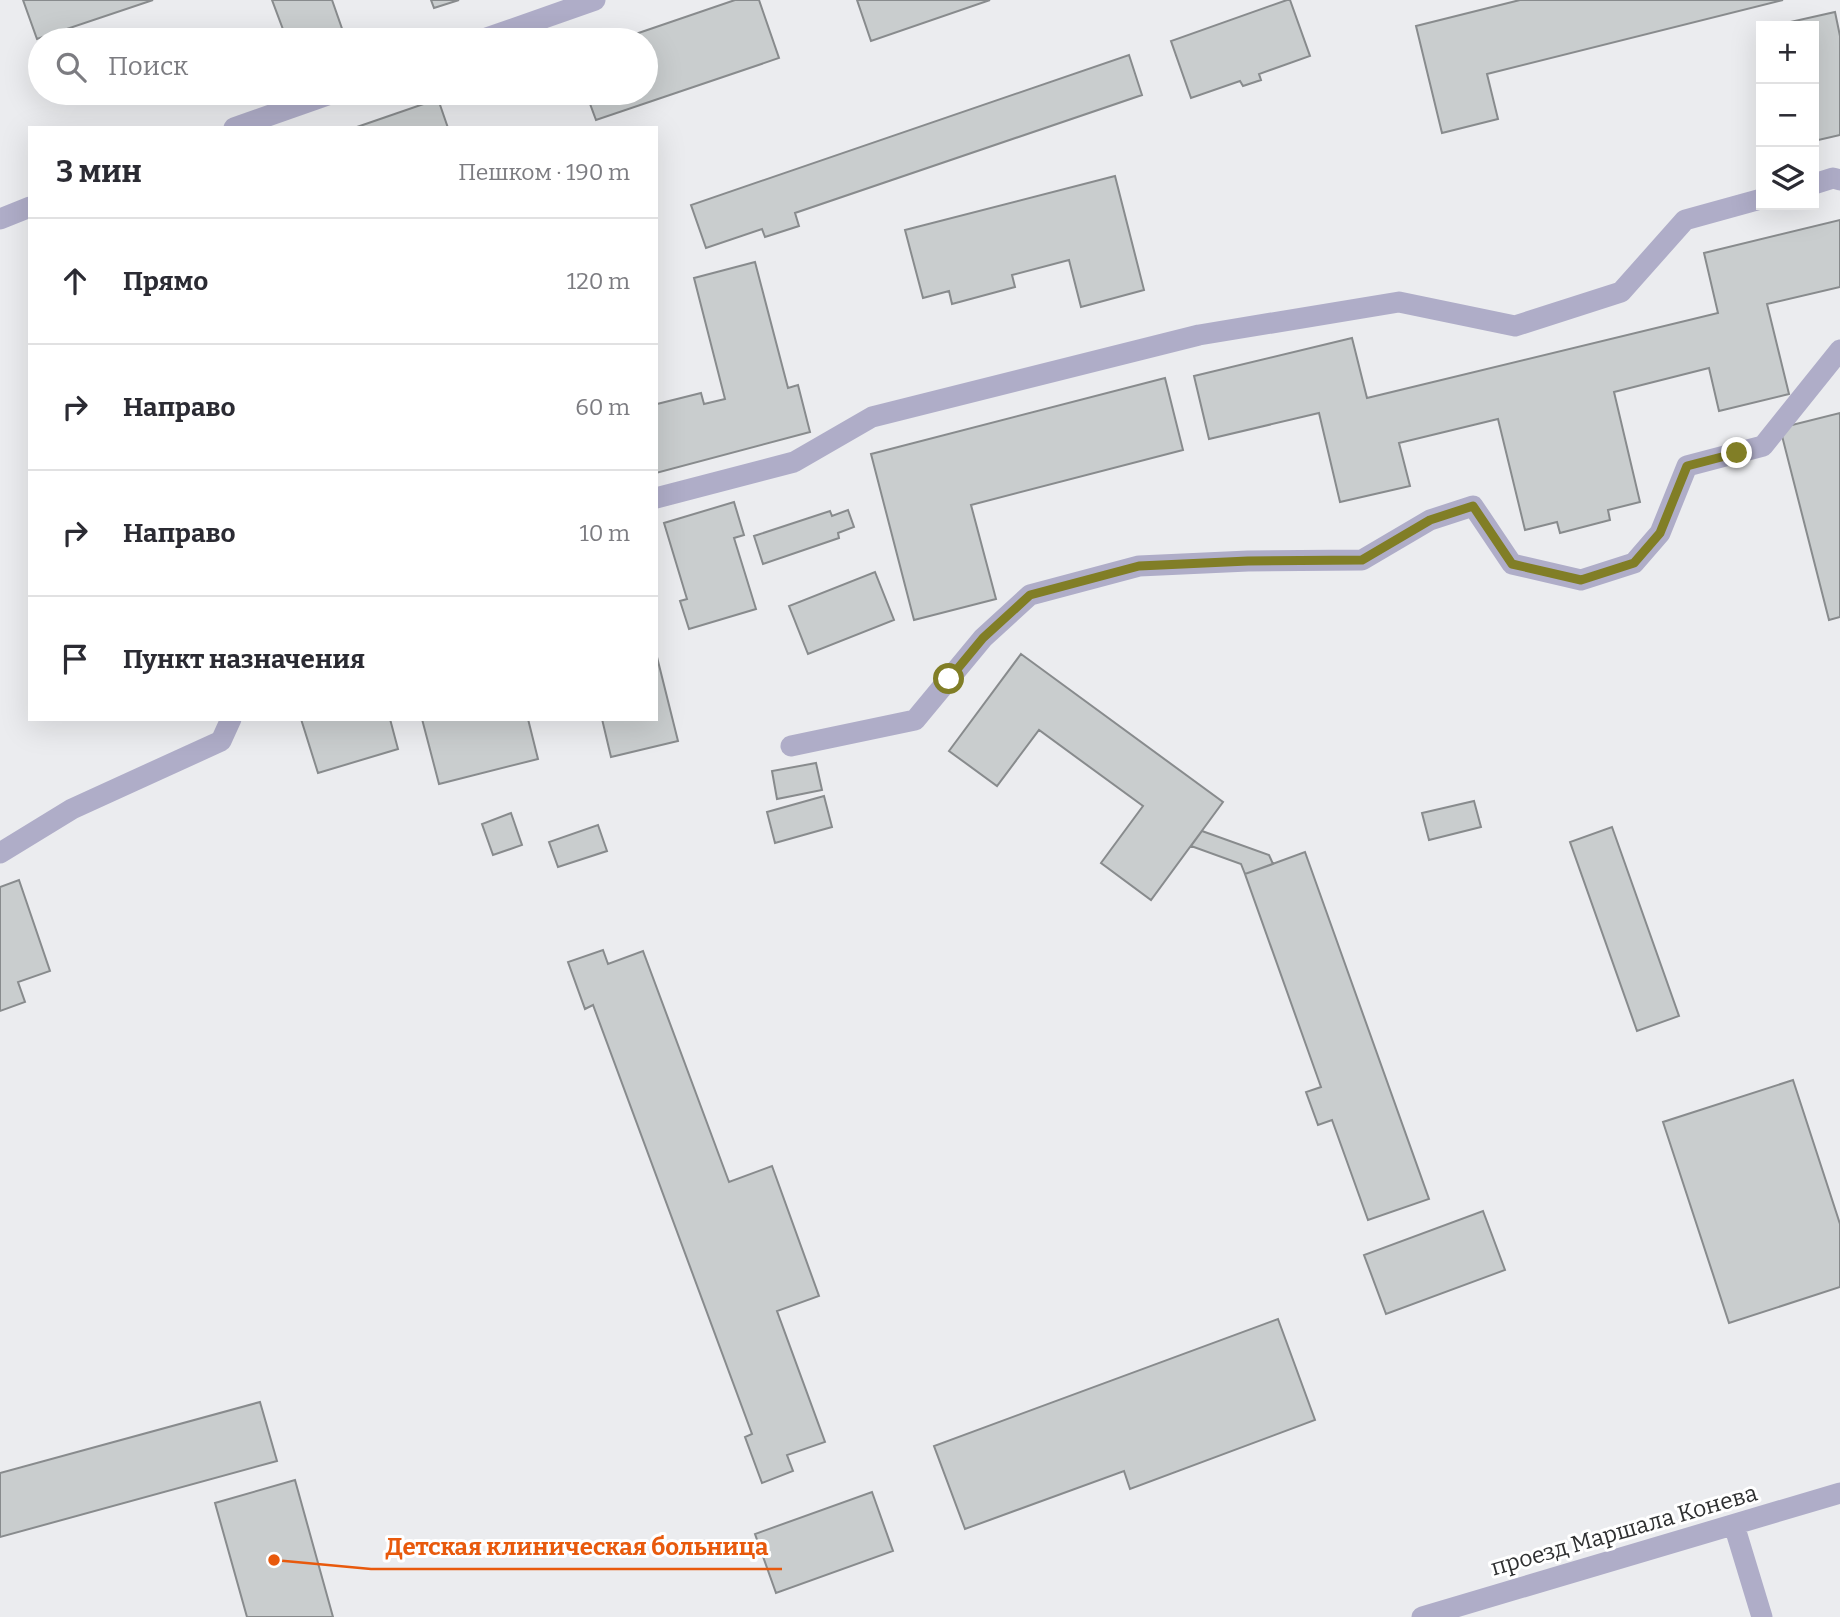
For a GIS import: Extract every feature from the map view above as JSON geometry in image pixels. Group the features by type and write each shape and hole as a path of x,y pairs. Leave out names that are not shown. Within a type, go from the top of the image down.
{"street":[{"path":"515,28 595,0"},
{"path":"239,126 299,105"},
{"path":"1819,182 1833,178 1840,180"},
{"path":"658,497 794,462 873,417 1199,335 1399,302 1515,326 1621,292 1685,220 1756,199"},
{"path":"0,219 28,208"},
{"path":"791,746 915,720 983,638 1030,595 1139,566 1362,560 1430,520 1473,506 1512,564 1581,580 1634,563 1660,533 1687,466 1763,446 1840,350"},
{"path":"0,853 72,809 221,741 230,721"},
{"name":"проезд Маршала Конева","path":"1422,1617 1840,1493"},
{"path":"1734,1525 1762,1617"}],"building":[{"path":"23,0 153,0 70,28 33,28"},
{"path":"272,0 332,0 342,28 282,28"},
{"path":"431,0 459,0 434,8"},
{"path":"735,0 759,0 779,58 658,99 658,28 653,28"},
{"path":"857,0 990,0 871,41"},
{"path":"1290,0 1310,56 1259,74 1261,80 1243,86 1240,81 1191,98 1171,41"},
{"path":"1520,0 1783,0 1487,74 1498,119 1442,133 1416,26"},
{"path":"1835,12 1840,36 1840,135 1819,140 1819,21 1794,21"},
{"path":"1129,55 1142,95 795,213 799,226 765,237 762,229 706,248 691,205"},
{"path":"421,105 440,105 447,126 360,126"},
{"path":"590,105 640,105 596,120"},
{"path":"1115,176 1144,290 1081,307 1069,260 1012,275 1015,287 952,304 949,291 923,298 905,230"},
{"path":"1840,220 1840,287 1767,304 1789,394 1719,411 1709,368 1614,392 1640,502 1608,510 1610,520 1560,533 1557,522 1525,530 1498,419 1399,443 1410,486 1340,502 1319,413 1209,439 1194,376 1352,338 1367,398 1718,313 1704,253"},
{"path":"755,262 788,388 798,385 810,432 658,472 658,404 701,393 704,404 725,399 694,278"},
{"path":"1165,378 1183,450 971,505 996,599 914,620 871,454"},
{"path":"1840,413 1840,617 1829,620 1780,428"},
{"path":"734,502 744,535 734,538 756,609 689,629 680,601 687,599 664,523"},
{"path":"848,510 854,527 838,533 839,538 763,564 754,536 830,511 832,516"},
{"path":"875,572 894,620 808,654 789,606"},
{"path":"1021,654 1223,802 1151,900 1101,863 1143,806 1039,730 997,786 949,751"},
{"path":"658,661 678,741 611,757 602,721 658,721"},
{"path":"302,721 391,721 398,749 318,773"},
{"path":"423,721 528,721 538,759 439,784"},
{"path":"816,763 822,790 777,799 772,771"},
{"path":"824,796 832,827 775,843 767,812"},
{"path":"1474,801 1481,827 1429,840 1422,813"},
{"path":"511,813 522,845 493,855 482,824"},
{"path":"598,825 607,851 558,867 549,842"},
{"path":"1612,827 1679,1016 1637,1031 1570,842"},
{"path":"1202,831 1269,855 1273,864 1245,874 1241,864 1191,846"},
{"path":"1305,852 1429,1199 1368,1220 1332,1120 1318,1125 1306,1092 1321,1087 1245,874"},
{"path":"19,880 50,971 18,982 25,1002 0,1011 0,887"},
{"path":"603,950 608,964 643,951 729,1182 772,1166 819,1296 777,1311 825,1442 787,1455 793,1471 762,1483 745,1437 752,1434 593,1005 585,1009 568,962"},
{"path":"1793,1080 1840,1224 1840,1287 1729,1323 1663,1122"},
{"path":"1483,1211 1505,1270 1386,1314 1364,1255"},
{"path":"1278,1319 1315,1420 1130,1489 1124,1471 965,1529 934,1446"},
{"path":"260,1402 277,1461 0,1537 0,1473"},
{"path":"295,1480 333,1617 247,1617 215,1503"},
{"path":"872,1492 893,1551 776,1593 755,1534"}],"place":[{"name":"Детская клиническая больница","path":"274,1560"}],"route":[{"path":"949,679 983,638 1030,595 1139,566 1362,560 1430,520 1473,506 1512,564 1581,580 1634,563 1660,533 1687,466 1737,453"}]}
